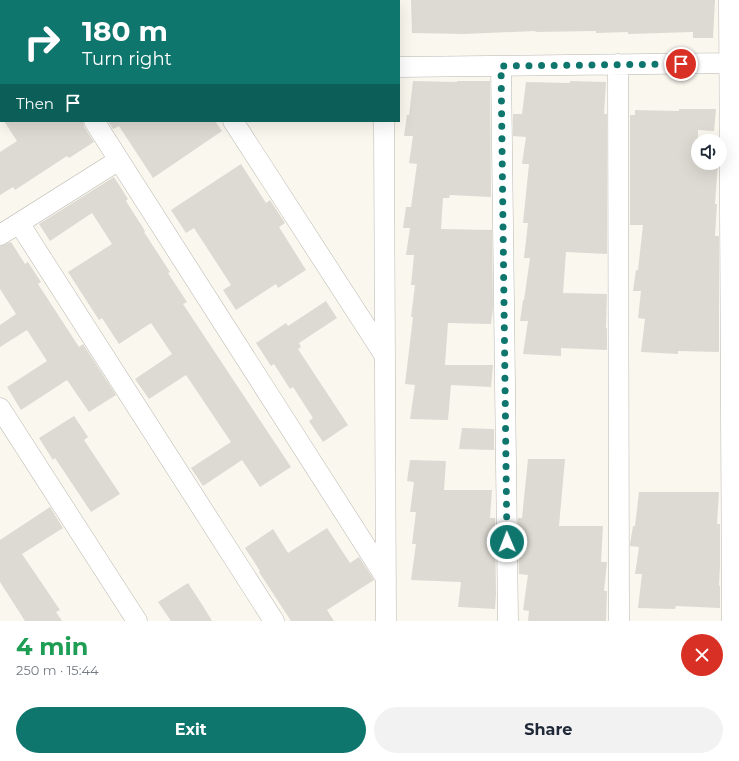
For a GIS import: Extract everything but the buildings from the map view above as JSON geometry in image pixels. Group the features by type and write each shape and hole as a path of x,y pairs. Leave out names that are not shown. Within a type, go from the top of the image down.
{"street":[{"path":"729,0 729,63 734,223 732,621"},
{"path":"400,67 729,63"},
{"path":"618,64 619,621"},
{"path":"501,66 508,621"},
{"path":"95,122 386,578"},
{"path":"234,122 385,356"},
{"path":"384,122 386,621"},
{"path":"0,235 119,160"},
{"path":"19,223 274,621"},
{"path":"0,408 137,621"}],"route":[{"path":"507,542 501,66 681,64"}]}
